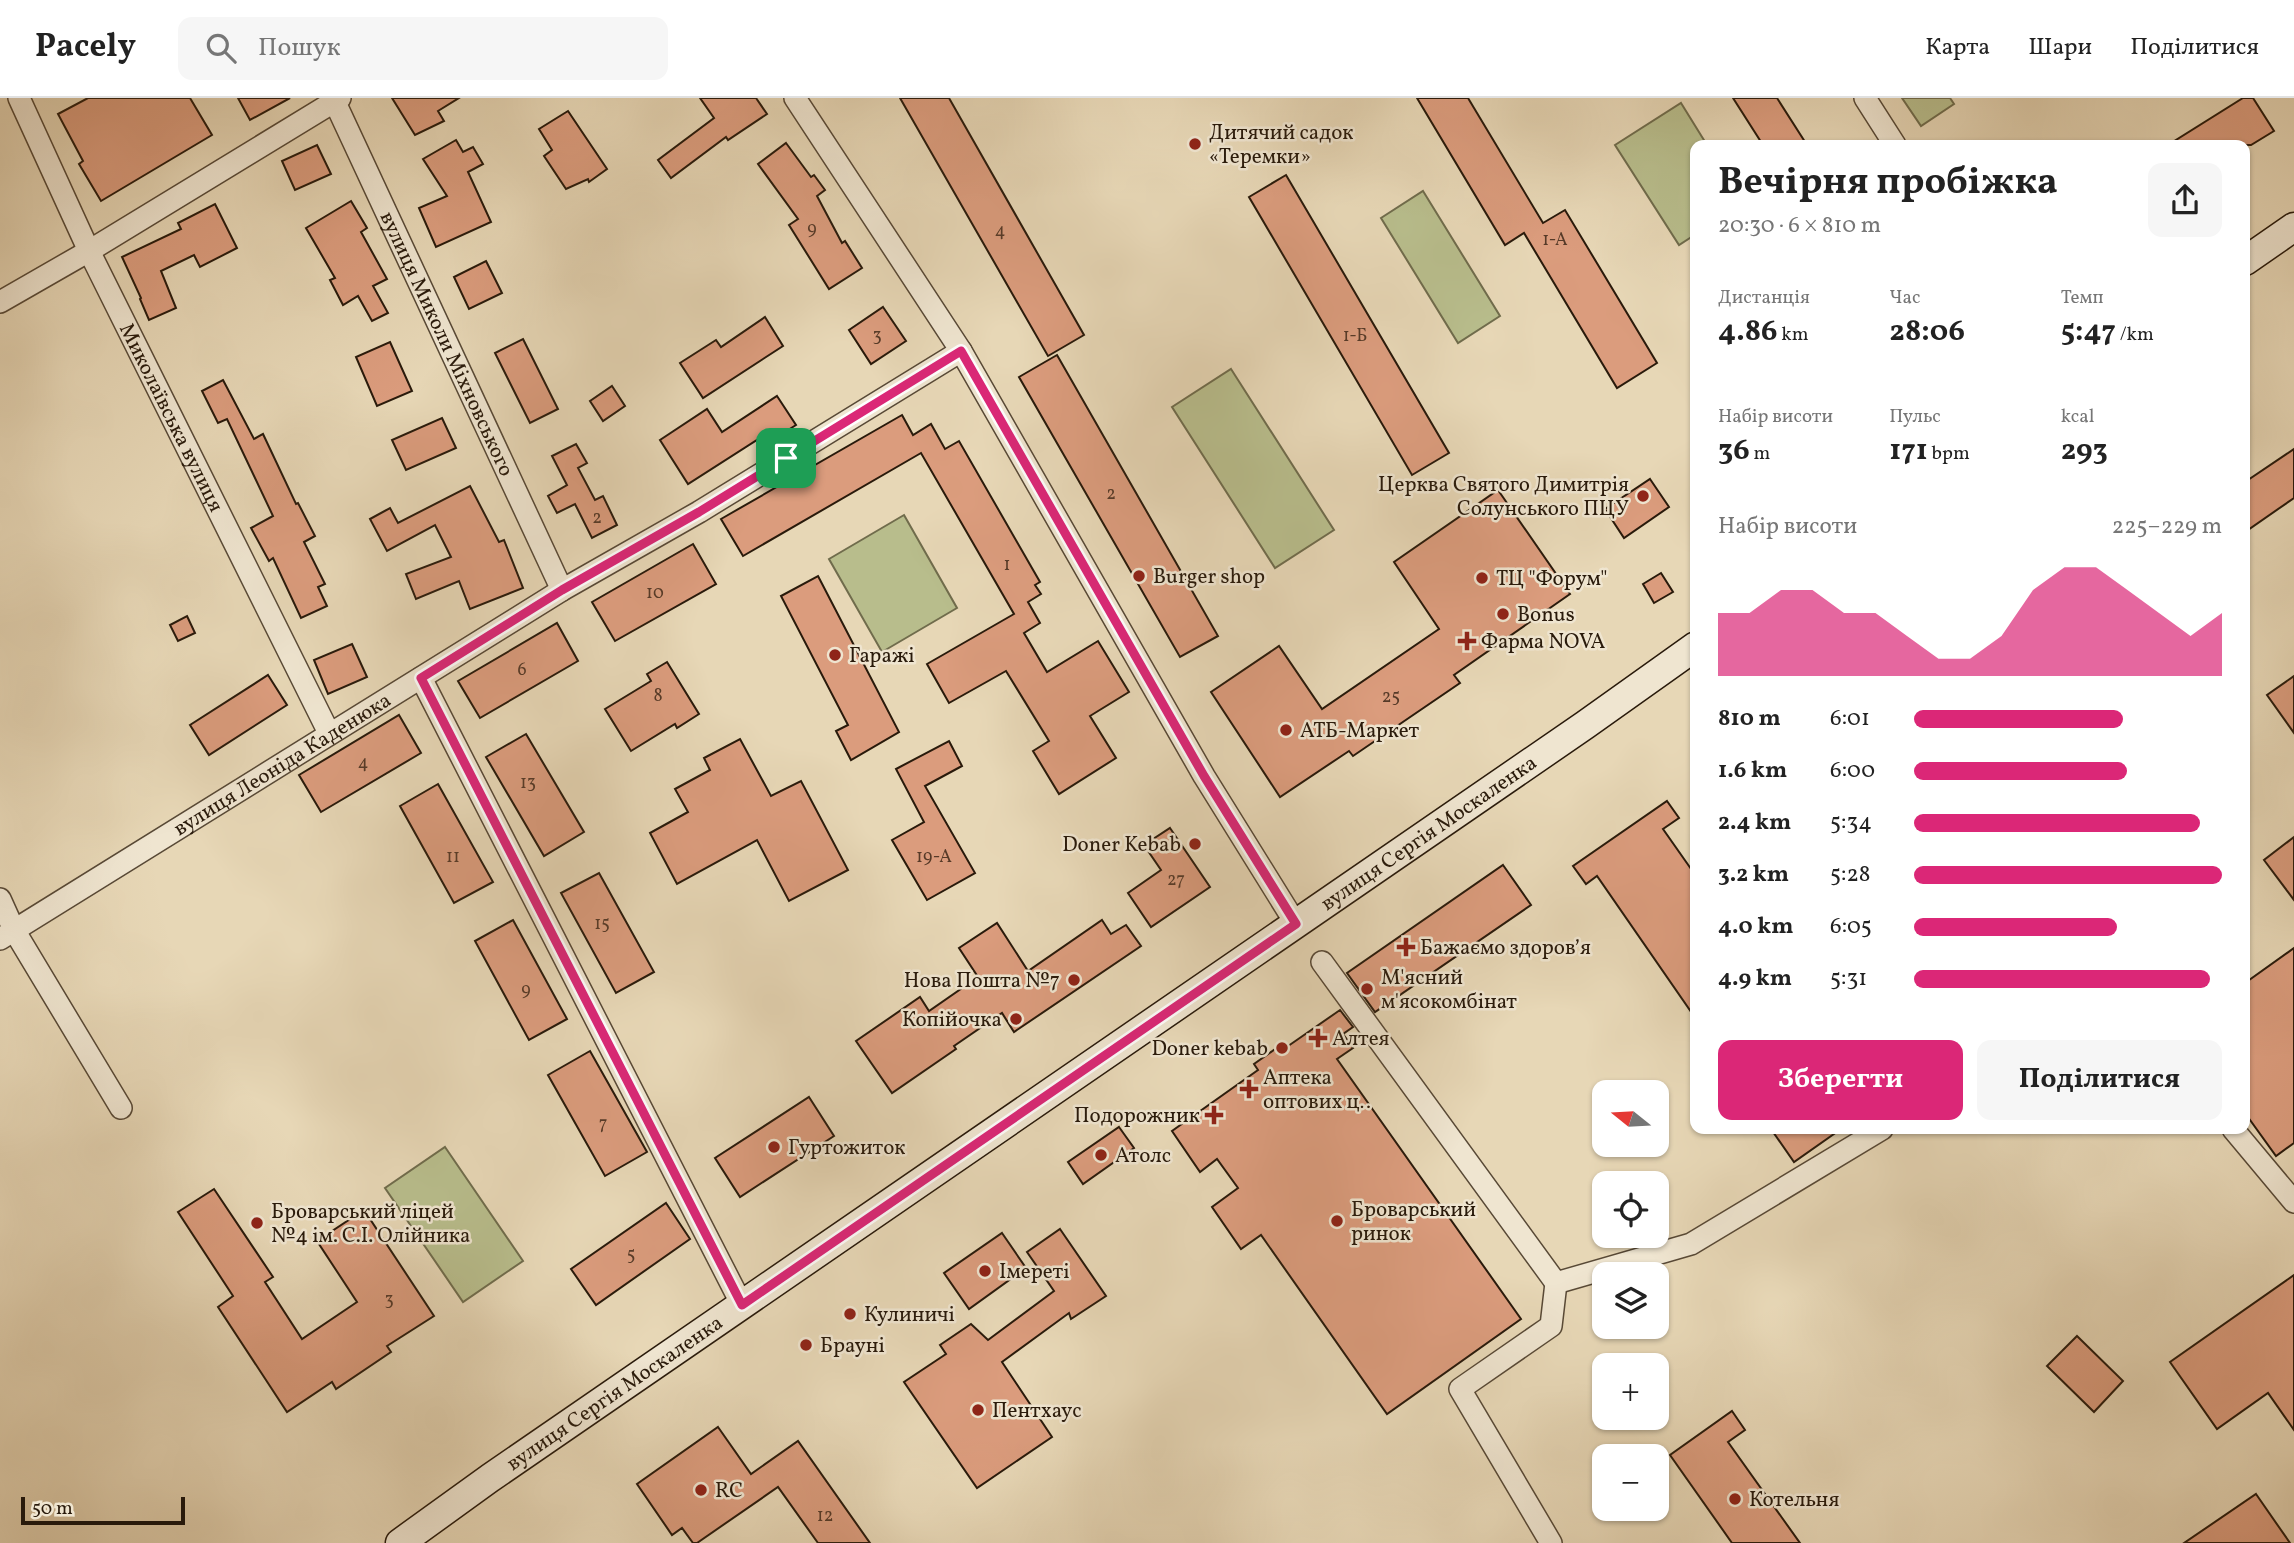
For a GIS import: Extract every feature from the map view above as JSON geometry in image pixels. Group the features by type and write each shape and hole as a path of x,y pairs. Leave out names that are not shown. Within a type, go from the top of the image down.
{"main road":[{"path":"2250,258 2294,227"},
{"name":"вулиця Сергія Москаленка","path":"400,1543 1690,650"}],"street":[{"name":"Миколаївська вулиця","path":"19,98 89,251 330,733"},
{"path":"795,98 961,351 1204,776 1296,924"},
{"path":"1865,98 1892,140"},
{"path":"0,302 89,251 336,99"},
{"name":"вулиця Миколи Міхновського","path":"336,99 562,590"},
{"name":"вулиця Леоніда Каденюка","path":"7,934 562,590 699,512 961,351"},
{"path":"421,678 742,1305"},
{"path":"0,899 7,934 121,1108"},
{"path":"1322,962 1556,1283 1551,1326 1460,1389 1551,1543"},
{"path":"1556,1283 1691,1244 1874,1134"},
{"path":"2237,1134 2294,1202"}],"green space":[{"path":"1902,98 1950,98 1954,104 1921,126"},
{"path":"1681,103 1704,140 1690,140 1690,238 1679,245 1615,145"},
{"path":"1423,191 1500,316 1458,343 1381,218"},
{"path":"1231,369 1334,530 1275,568 1172,407"},
{"path":"904,515 957,608 882,652 829,559"},
{"path":"445,1147 523,1261 463,1302 385,1188"}],"building":[{"path":"88,98 190,98 212,135 101,201 79,164 83,161 58,114"},
{"path":"238,98 290,98 250,120"},
{"path":"392,98 459,98 438,111 444,121 415,135"},
{"path":"700,98 756,98 767,114 728,140 726,137 671,178 658,160 714,118"},
{"path":"900,98 949,98 1084,335 1048,356"},
{"path":"1417,98 1468,98 1543,223 1565,210 1657,363 1617,388 1524,233 1505,245"},
{"path":"1733,98 1777,98 1804,140 1760,140"},
{"path":"2243,98 2253,98 2274,131 2251,145 2250,140 2176,140"},
{"path":"568,111 607,169 589,182 588,179 566,189 544,156 552,150 539,129"},
{"path":"456,140 463,152 473,147 483,164 468,172 491,222 436,247 419,208 447,196 423,159"},
{"path":"786,143 811,177 814,175 825,190 817,196 842,243 845,241 862,268 829,289 789,225 798,219 758,164"},
{"path":"317,145 331,174 295,190 282,161"},
{"path":"1286,175 1449,453 1412,475 1249,197"},
{"path":"351,201 367,228 361,232 387,279 373,286 388,313 372,321 358,296 343,305 330,280 335,278 306,228"},
{"path":"215,204 237,248 200,267 194,255 161,271 176,308 149,320 122,257 181,229 178,223"},
{"path":"486,261 502,293 469,309 454,277"},
{"path":"883,307 906,341 871,364 849,330"},
{"path":"765,317 783,346 703,398 680,363 716,340 721,347"},
{"path":"523,339 558,409 530,423 495,353"},
{"path":"390,342 412,391 377,406 356,357"},
{"path":"1057,355 1218,636 1180,657 1019,377"},
{"path":"223,380 254,439 263,434 296,504 298,503 315,536 304,542 325,584 318,587 327,606 301,618 273,558 269,561 251,528 273,516 227,419 218,423 202,391"},
{"path":"612,386 625,406 603,421 590,401"},
{"path":"777,396 796,425 761,447 757,440 688,484 660,440 707,409 722,432"},
{"path":"902,415 913,435 931,424 945,449 959,441 1040,582 1035,585 1041,594 1028,602 1040,623 1024,633 1047,672 1098,641 1129,692 1090,716 1116,758 1059,794 1033,751 1049,741 1006,671 949,703 927,664 1014,614 921,453 743,556 721,519"},
{"path":"442,418 456,448 406,470 392,440"},
{"path":"576,444 587,463 578,468 595,500 603,496 617,525 592,538 575,504 557,513 548,496 567,485 552,456"},
{"path":"2294,449 2294,498 2250,529 2250,479"},
{"name":"Церква Святого Димитрія Солунського ПЦУ","path":"1650,479 1669,507 1624,538 1605,509"},
{"path":"470,486 499,542 504,540 523,588 470,609 459,581 416,599 406,574 451,557 435,525 387,551 370,519 390,508 398,523"},
{"path":"1498,490 1570,594 1454,675 1460,683 1353,756 1349,751 1280,797 1211,692 1279,646 1322,709 1439,629 1394,562"},
{"path":"693,544 716,584 615,641 592,602"},
{"path":"1661,573 1673,592 1654,603 1643,584"},
{"name":"Гаражі","path":"818,576 899,732 851,760 836,731 848,725 781,596"},
{"path":"187,616 195,633 178,641 170,625"},
{"path":"557,623 578,661 480,718 458,681"},
{"path":"352,644 367,677 328,694 314,660"},
{"path":"667,662 699,714 677,728 675,724 631,751 605,709 651,681 647,674"},
{"path":"268,675 287,705 209,755 190,725"},
{"path":"2294,676 2294,733 2267,695"},
{"path":"399,715 421,753 321,812 299,775"},
{"path":"526,734 584,832 544,856 486,757"},
{"path":"740,739 771,796 801,781 848,870 789,901 757,840 677,884 650,833 688,812 675,789 710,770 704,758"},
{"path":"949,741 962,766 925,786 975,873 927,900 892,840 924,822 896,769"},
{"path":"438,784 493,882 454,903 400,806"},
{"path":"1667,801 1679,818 1663,829 1690,867 1690,1010 1597,876 1586,884 1573,866"},
{"path":"1170,828 1210,887 1151,927 1128,893 1161,870 1144,845"},
{"path":"2294,837 2294,900 2264,860"},
{"path":"1503,865 1531,905 1375,1012 1347,973"},
{"path":"599,873 654,972 616,993 561,893"},
{"path":"513,920 567,1019 529,1040 475,941"},
{"path":"1102,920 1111,934 1126,925 1141,946 1014,1032 1002,1013 892,1093 856,1041 920,997 929,1011 978,977 959,948 997,923 1028,971"},
{"path":"2294,948 2294,1143 2276,1156 2250,1120 2250,979"},
{"name":"Броварський ринок","path":"1340,1010 1353,1027 1343,1034 1353,1048 1337,1059 1521,1319 1387,1414 1261,1235 1241,1249 1212,1207 1238,1188 1217,1159 1200,1172 1172,1131 1258,1070 1254,1064 1278,1047 1281,1051"},
{"path":"590,1051 647,1152 605,1176 548,1075"},
{"name":"Гуртожиток","path":"809,1097 834,1136 740,1197 715,1158"},
{"name":"Атолс","path":"1119,1127 1134,1148 1083,1184 1068,1162"},
{"path":"1774,1134 1834,1134 1794,1162"},
{"path":"214,1189 273,1277 265,1282 302,1339 357,1302 317,1241 364,1210 434,1316 387,1346 391,1352 336,1389 332,1382 287,1412 218,1307 233,1296 178,1212"},
{"path":"666,1203 690,1239 596,1305 571,1269"},
{"name":"Пентхаус","path":"1060,1229 1106,1296 1071,1319 1069,1313 1002,1362 1052,1437 977,1488 904,1382 946,1354 940,1345 971,1324 988,1340 1054,1291 1027,1252"},
{"name":"Імереті","path":"1002,1233 1026,1268 969,1309 944,1273"},
{"path":"2294,1275 2294,1430 2268,1393 2217,1429 2170,1362"},
{"path":"2077,1336 2123,1381 2094,1412 2047,1366"},
{"name":"Котельня","path":"1732,1411 1745,1430 1728,1442 1800,1543 1732,1543 1670,1455"},
{"name":"RC","path":"718,1427 751,1474 798,1441 870,1543 818,1543 778,1487 697,1543 693,1543 682,1528 672,1535 637,1484"},
{"path":"2256,1494 2290,1543 2184,1543"}],"place":[{"name":"Дитячий садок «Теремки»","path":"1195,144"},
{"name":"Церква Святого Димитрія Солунського ПЦУ","path":"1643,496"},
{"name":"Burger shop","path":"1139,576"},
{"name":"ТЦ \"Форум\"","path":"1482,578"},
{"name":"Bonus","path":"1503,614"},
{"name":"Фарма NOVA","path":"1467,641"},
{"name":"Гаражі","path":"835,655"},
{"name":"АТБ-Маркет","path":"1286,730"},
{"name":"Doner Kebab","path":"1195,844"},
{"name":"Бажаємо здоровʼя","path":"1406,947"},
{"name":"Нова Пошта №7","path":"1074,980"},
{"name":"М'ясний м'ясокомбінат","path":"1367,989"},
{"name":"Копійочка","path":"1016,1019"},
{"name":"Алтея","path":"1318,1038"},
{"name":"Doner kebab","path":"1282,1048"},
{"name":"Аптека оптових ц‥","path":"1249,1089"},
{"name":"Подорожник","path":"1214,1115"},
{"name":"Гуртожиток","path":"774,1147"},
{"name":"Атолс","path":"1101,1155"},
{"name":"Броварський ринок","path":"1337,1221"},
{"name":"Броварський ліцей №4 ім. С.І. Олійника","path":"257,1223"},
{"name":"Імереті","path":"985,1271"},
{"name":"Кулиничі","path":"850,1314"},
{"name":"Брауні","path":"806,1345"},
{"name":"Пентхаус","path":"978,1410"},
{"name":"RC","path":"701,1490"},
{"name":"Котельня","path":"1735,1499"}],"route":[{"path":"961,351 1204,776 1296,924 742,1305 421,678 562,590 699,512 786,458 961,351"}]}
